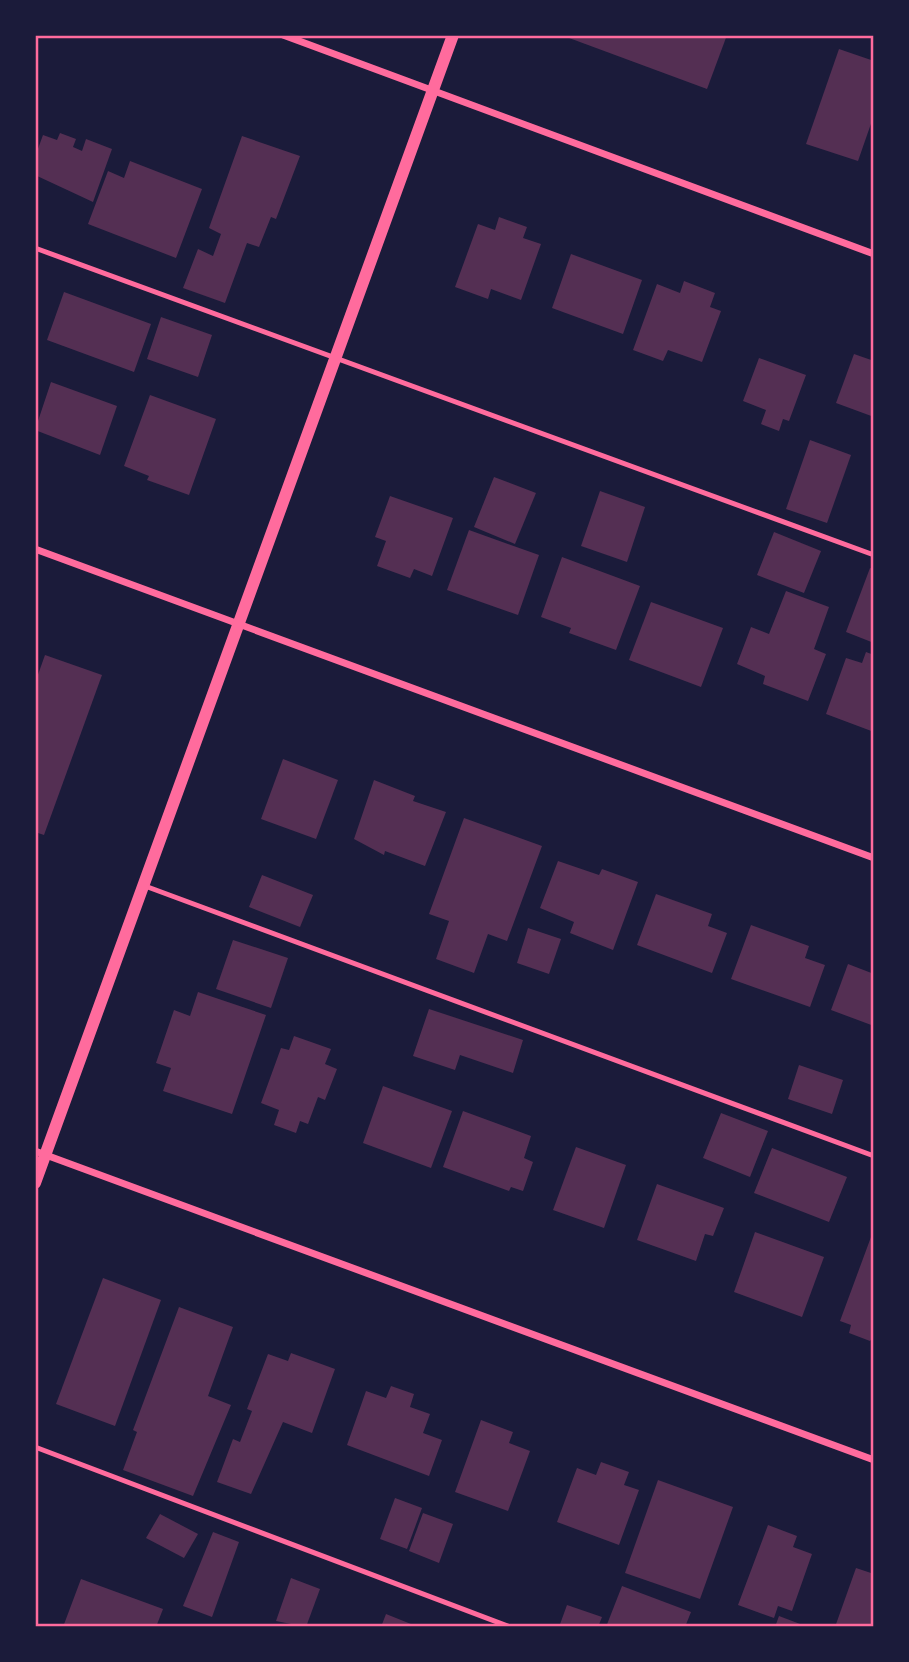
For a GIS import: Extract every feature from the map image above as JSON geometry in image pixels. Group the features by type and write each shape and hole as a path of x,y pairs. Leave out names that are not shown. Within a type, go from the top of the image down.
{"street":[{"path":"283,35 874,254"},
{"path":"35,1183 40,1152 145,886 453,35"},
{"path":"35,549 874,858"},
{"path":"40,1152 874,1460"}],"lane":[{"path":"35,248 874,555"},
{"path":"145,886 874,1156"},
{"path":"35,1447 510,1627"}],"building":[{"path":"561,35 727,35 707,89"},
{"path":"839,49 874,61 874,115 858,161 806,144"},
{"path":"60,133 76,139 73,147 82,151 86,139 112,149 93,202 35,175 35,157 43,135 57,140"},
{"path":"242,136 300,156 276,219 271,217 259,247 247,243 225,303 183,288 198,249 213,256 221,234 209,228"},
{"path":"130,161 202,189 176,258 88,224 108,171 124,178"},
{"path":"499,217 527,227 523,238 541,244 521,300 491,289 488,299 455,287 478,224 495,230"},
{"path":"571,254 642,280 623,334 552,308"},
{"path":"684,281 715,293 710,307 721,311 702,362 668,350 663,361 633,350 657,284 680,293"},
{"path":"64,292 151,324 134,372 47,340"},
{"path":"161,317 212,335 198,377 147,359"},
{"path":"854,354 874,361 874,417 836,403"},
{"path":"759,358 806,375 789,421 783,419 779,431 761,424 766,410 743,401"},
{"path":"51,382 117,406 100,455 35,430"},
{"path":"150,395 216,419 189,495 147,480 149,476 124,466"},
{"path":"810,440 851,455 827,523 786,509"},
{"path":"494,477 536,493 515,544 474,527"},
{"path":"600,491 645,507 627,562 581,546"},
{"path":"390,496 453,518 432,576 414,569 410,578 377,566 386,541 375,537"},
{"path":"469,530 539,555 518,615 447,590"},
{"path":"774,532 821,551 804,593 757,575"},
{"path":"562,557 640,586 616,650 569,633 571,628 541,617"},
{"path":"870,568 874,569 874,643 846,632"},
{"path":"786,591 829,607 814,649 826,654 808,701 763,684 765,676 737,664 751,627 769,634"},
{"path":"651,602 723,628 701,687 629,660"},
{"path":"866,652 874,655 874,732 826,714 846,658 862,663"},
{"path":"45,655 102,675 44,835 35,832 35,683"},
{"path":"283,759 338,780 316,839 261,819"},
{"path":"374,780 415,796 413,801 446,812 425,866 385,851 384,855 354,839"},
{"path":"464,818 542,846 507,941 488,934 474,973 436,959 449,921 429,914"},
{"path":"558,861 599,875 602,869 638,882 613,950 570,933 574,922 540,908"},
{"path":"262,875 313,895 300,927 249,907"},
{"path":"656,894 712,914 708,926 727,933 712,973 637,945"},
{"path":"751,925 809,946 805,958 825,965 810,1007 731,979"},
{"path":"528,928 561,939 549,974 517,963"},
{"path":"233,940 288,958 271,1008 216,989"},
{"path":"848,964 874,974 874,1026 831,1010"},
{"path":"198,992 266,1015 232,1114 163,1091 171,1068 156,1063 174,1010 190,1016"},
{"path":"429,1009 523,1040 513,1073 460,1055 455,1070 413,1056"},
{"path":"294,1036 331,1049 325,1064 337,1069 325,1100 318,1097 308,1124 300,1121 296,1133 274,1125 279,1110 261,1103 281,1048 289,1050"},
{"path":"799,1065 843,1080 832,1114 788,1099"},
{"path":"383,1086 452,1111 431,1168 363,1143"},
{"path":"463,1111 531,1136 524,1158 533,1162 523,1191 511,1187 509,1191 443,1167"},
{"path":"721,1113 768,1131 750,1177 703,1158"},
{"path":"576,1147 626,1165 604,1228 553,1210"},
{"path":"772,1148 847,1177 829,1222 754,1193"},
{"path":"657,1184 724,1208 713,1236 705,1234 696,1261 637,1240"},
{"path":"755,1232 824,1257 802,1317 734,1292"},
{"path":"871,1237 874,1238 874,1336 870,1341 849,1333 851,1325 840,1321"},
{"path":"103,1278 161,1300 115,1426 56,1404"},
{"path":"179,1307 233,1327 208,1396 231,1405 193,1496 123,1470 137,1432 133,1430"},
{"path":"291,1353 335,1369 312,1433 283,1422 251,1494 217,1482 233,1439 240,1442 252,1411 247,1409 268,1354 288,1361"},
{"path":"391,1386 414,1394 410,1407 430,1414 423,1433 442,1440 429,1476 347,1445 366,1391 386,1398"},
{"path":"481,1420 513,1432 509,1443 530,1451 508,1511 455,1492"},
{"path":"601,1462 629,1472 624,1485 639,1490 619,1545 557,1522 577,1468 596,1475"},
{"path":"658,1480 733,1507 700,1599 625,1573"},
{"path":"395,1498 422,1508 407,1549 380,1539"},
{"path":"423,1513 453,1524 439,1563 409,1551"},
{"path":"160,1514 198,1534 184,1558 146,1538"},
{"path":"768,1525 797,1536 793,1547 812,1554 792,1611 778,1606 774,1618 738,1605"},
{"path":"213,1532 239,1542 212,1617 183,1606"},
{"path":"856,1568 874,1574 874,1627 835,1627"},
{"path":"291,1578 320,1589 306,1627 276,1621"},
{"path":"81,1579 163,1609 156,1627 63,1627"},
{"path":"622,1586 691,1612 685,1627 606,1627"},
{"path":"567,1605 602,1617 598,1627 559,1627"},
{"path":"386,1614 411,1624 410,1627 381,1627"},
{"path":"779,1616 808,1627 775,1627"}]}
